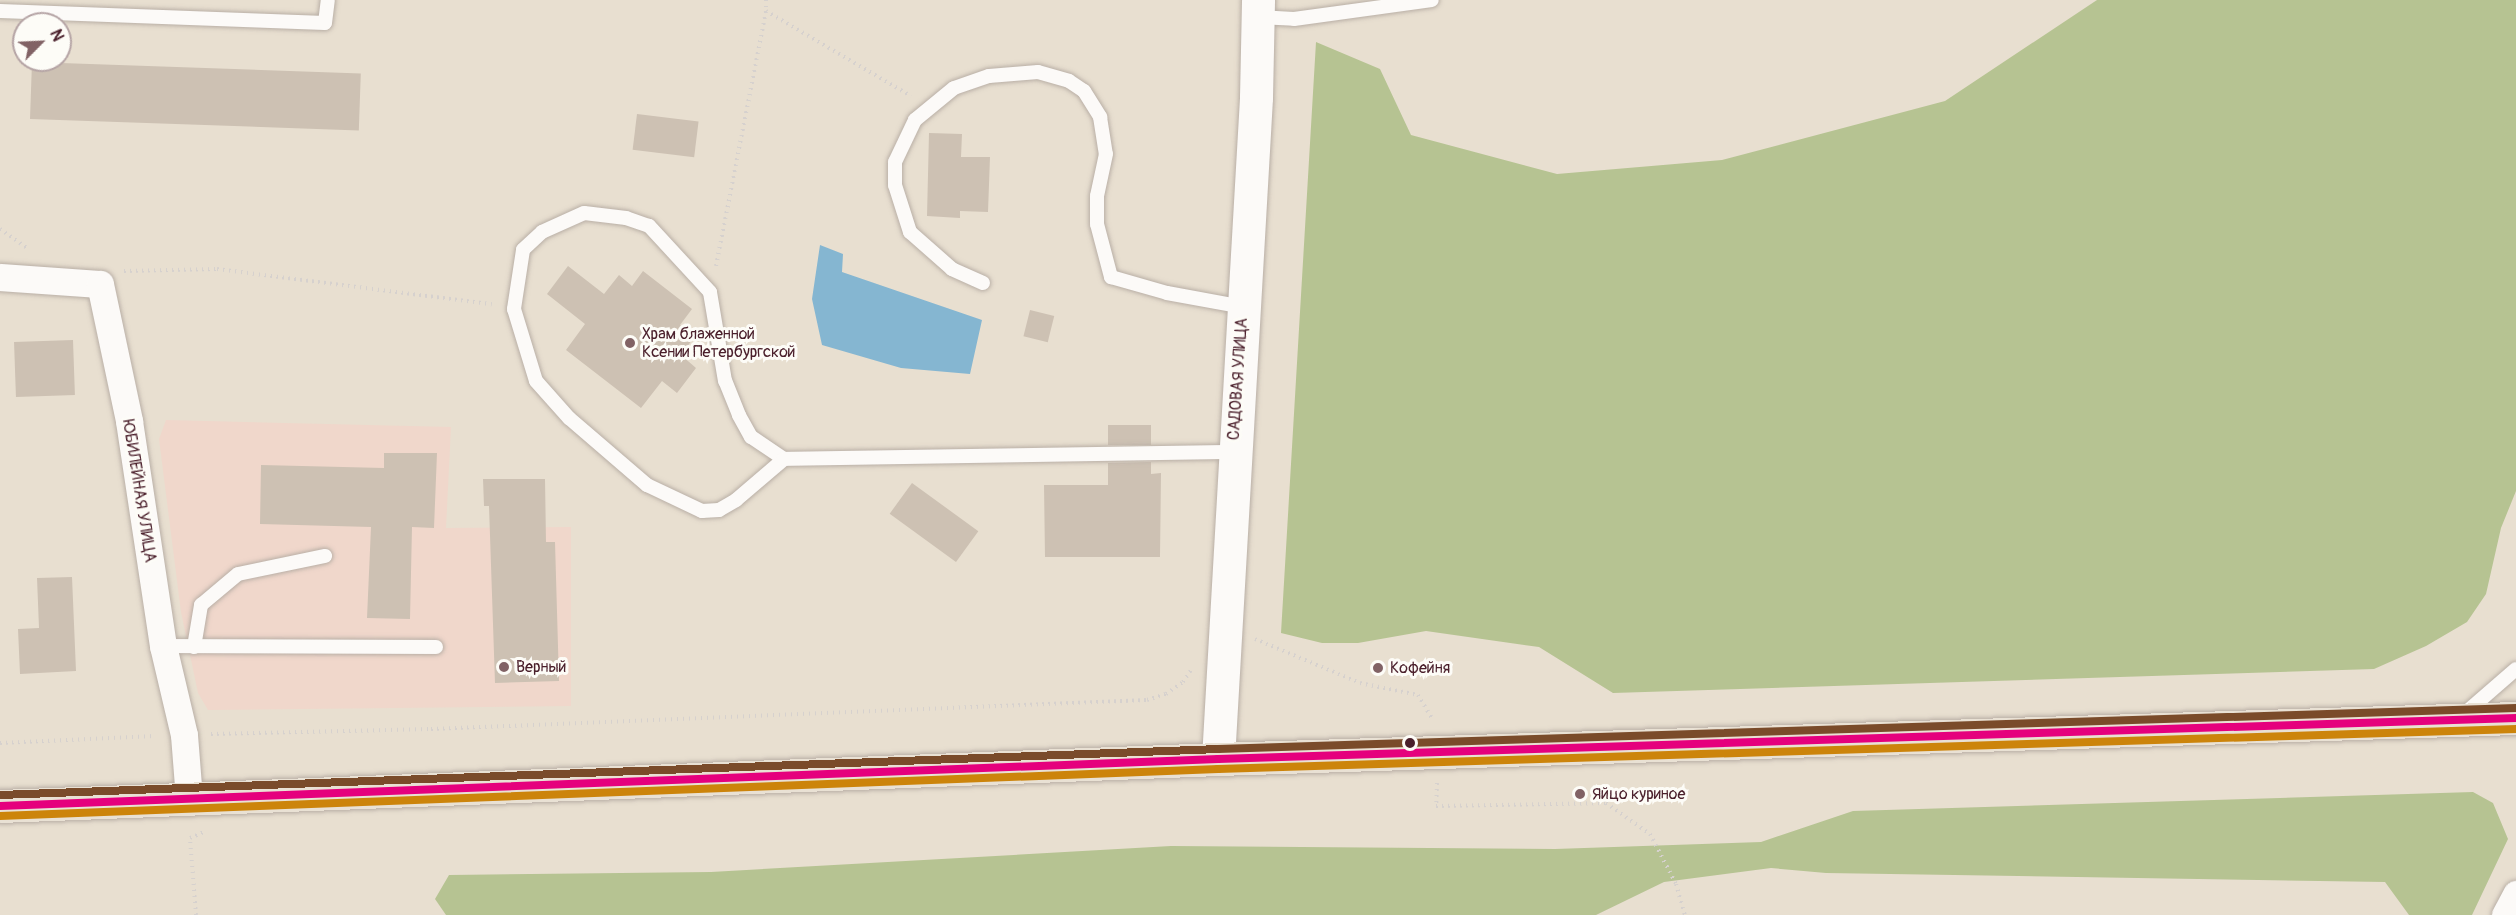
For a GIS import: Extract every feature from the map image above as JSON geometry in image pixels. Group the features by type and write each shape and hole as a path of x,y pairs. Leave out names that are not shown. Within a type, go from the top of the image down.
{"main road":[{"path":"0,806 1218,759 2516,718"}],"street":[{"name":"САДОВАЯ УЛИЦА","path":"1218,759 1258,9"},
{"path":"0,276 100,284"},
{"name":"ЮБИЛЕЙНАЯ УЛИЦА","path":"100,284 129,421 163,646 184,735 189,798"},
{"path":"2505,915 2516,894"}],"lane":[{"path":"0,11 325,23 328,0"},
{"path":"1258,9 1294,20 1432,0"},
{"path":"983,283 952,269 910,232 902,212 895,162 915,120 954,88 989,76 1038,72 1069,81 1092,100 1106,138 1097,224 1111,277 1167,293 1243,307"},
{"path":"784,459 719,510 702,511 674,500 647,485 570,418 536,381 514,309 522,250 542,232 584,213 626,218 649,226 710,292 724,381 739,415 751,438 784,459 1234,452"},
{"path":"194,647 201,605 238,574 326,556"},
{"path":"163,646 436,647"},
{"path":"2456,721 2516,669"}],"path":[{"path":"710,292 766,10 766,0"},
{"path":"766,10 929,107"},
{"path":"100,284 126,270 217,269 460,298 514,309"},
{"path":"1253,627 1252,638 1349,678 1418,695 1433,721"},
{"path":"0,742 431,729 1147,700 1167,693 1183,682 1194,662"},
{"path":"1437,783 1436,806 1606,803 1650,834 1676,884 1685,915"},
{"path":"196,915 190,838 204,832"}],"shaded area":[{"path":"166,420 451,427 446,528 571,527 571,706 208,710 198,693 181,612 159,439"}],"green space":[{"path":"2097,0 2516,0 2516,491 2501,528 2486,594 2467,622 2426,646 2374,669 1613,693 1539,647 1426,631 1358,643 1322,643 1281,633 1316,42 1380,69 1411,135 1557,174 1722,160 1945,101"},
{"path":"2473,792 2493,803 2508,839 2472,915 2409,915 2385,882 1826,873 1771,868 1664,882 1596,915 446,915 435,899 449,875 711,872 1171,846 1555,849 1761,842 1853,811"}],"water":[{"path":"820,245 843,254 842,272 982,320 970,374 901,368 822,345 812,299"}],"building":[{"path":"72,63 361,73 359,130 30,119 32,72 72,72"},
{"path":"637,114 699,122 694,157 633,150"},
{"path":"929,133 962,134 961,157 990,157 988,212 960,211 960,218 927,216"},
{"name":"Храм блаженной Ксении Петербургской","path":"568,266 604,294 619,275 632,286 643,271 692,309 680,325 695,336 681,355 696,368 677,393 662,381 641,408 566,350 585,324 547,294"},
{"path":"1030,310 1054,316 1048,342 1023,336"},
{"path":"73,340 75,395 16,397 14,342"},
{"path":"1108,425 1151,425 1151,445 1108,445"},
{"path":"384,453 437,453 434,528 412,527 410,619 367,618 371,527 260,524 261,465 384,468"},
{"path":"1151,462 1151,474 1161,473 1160,557 1045,557 1044,485 1108,485 1108,463"},
{"path":"483,479 545,479 546,542 555,542 559,681 495,683 489,506 484,506"},
{"path":"912,483 978,531 956,562 890,514"},
{"path":"72,577 76,671 20,674 18,629 39,628 37,578"}],"transit line":[{"path":"0,795 1218,749 2516,708"},
{"path":"0,806 1218,759 2516,718"},
{"path":"0,816 1218,769 2516,729"}],"place":[{"name":"Храм блаженной Ксении Петербургской","path":"630,343"},
{"name":"Верный","path":"504,667"},
{"name":"Кофейня","path":"1378,668"},
{"name":"Яйцо куриное","path":"1580,794"}]}
